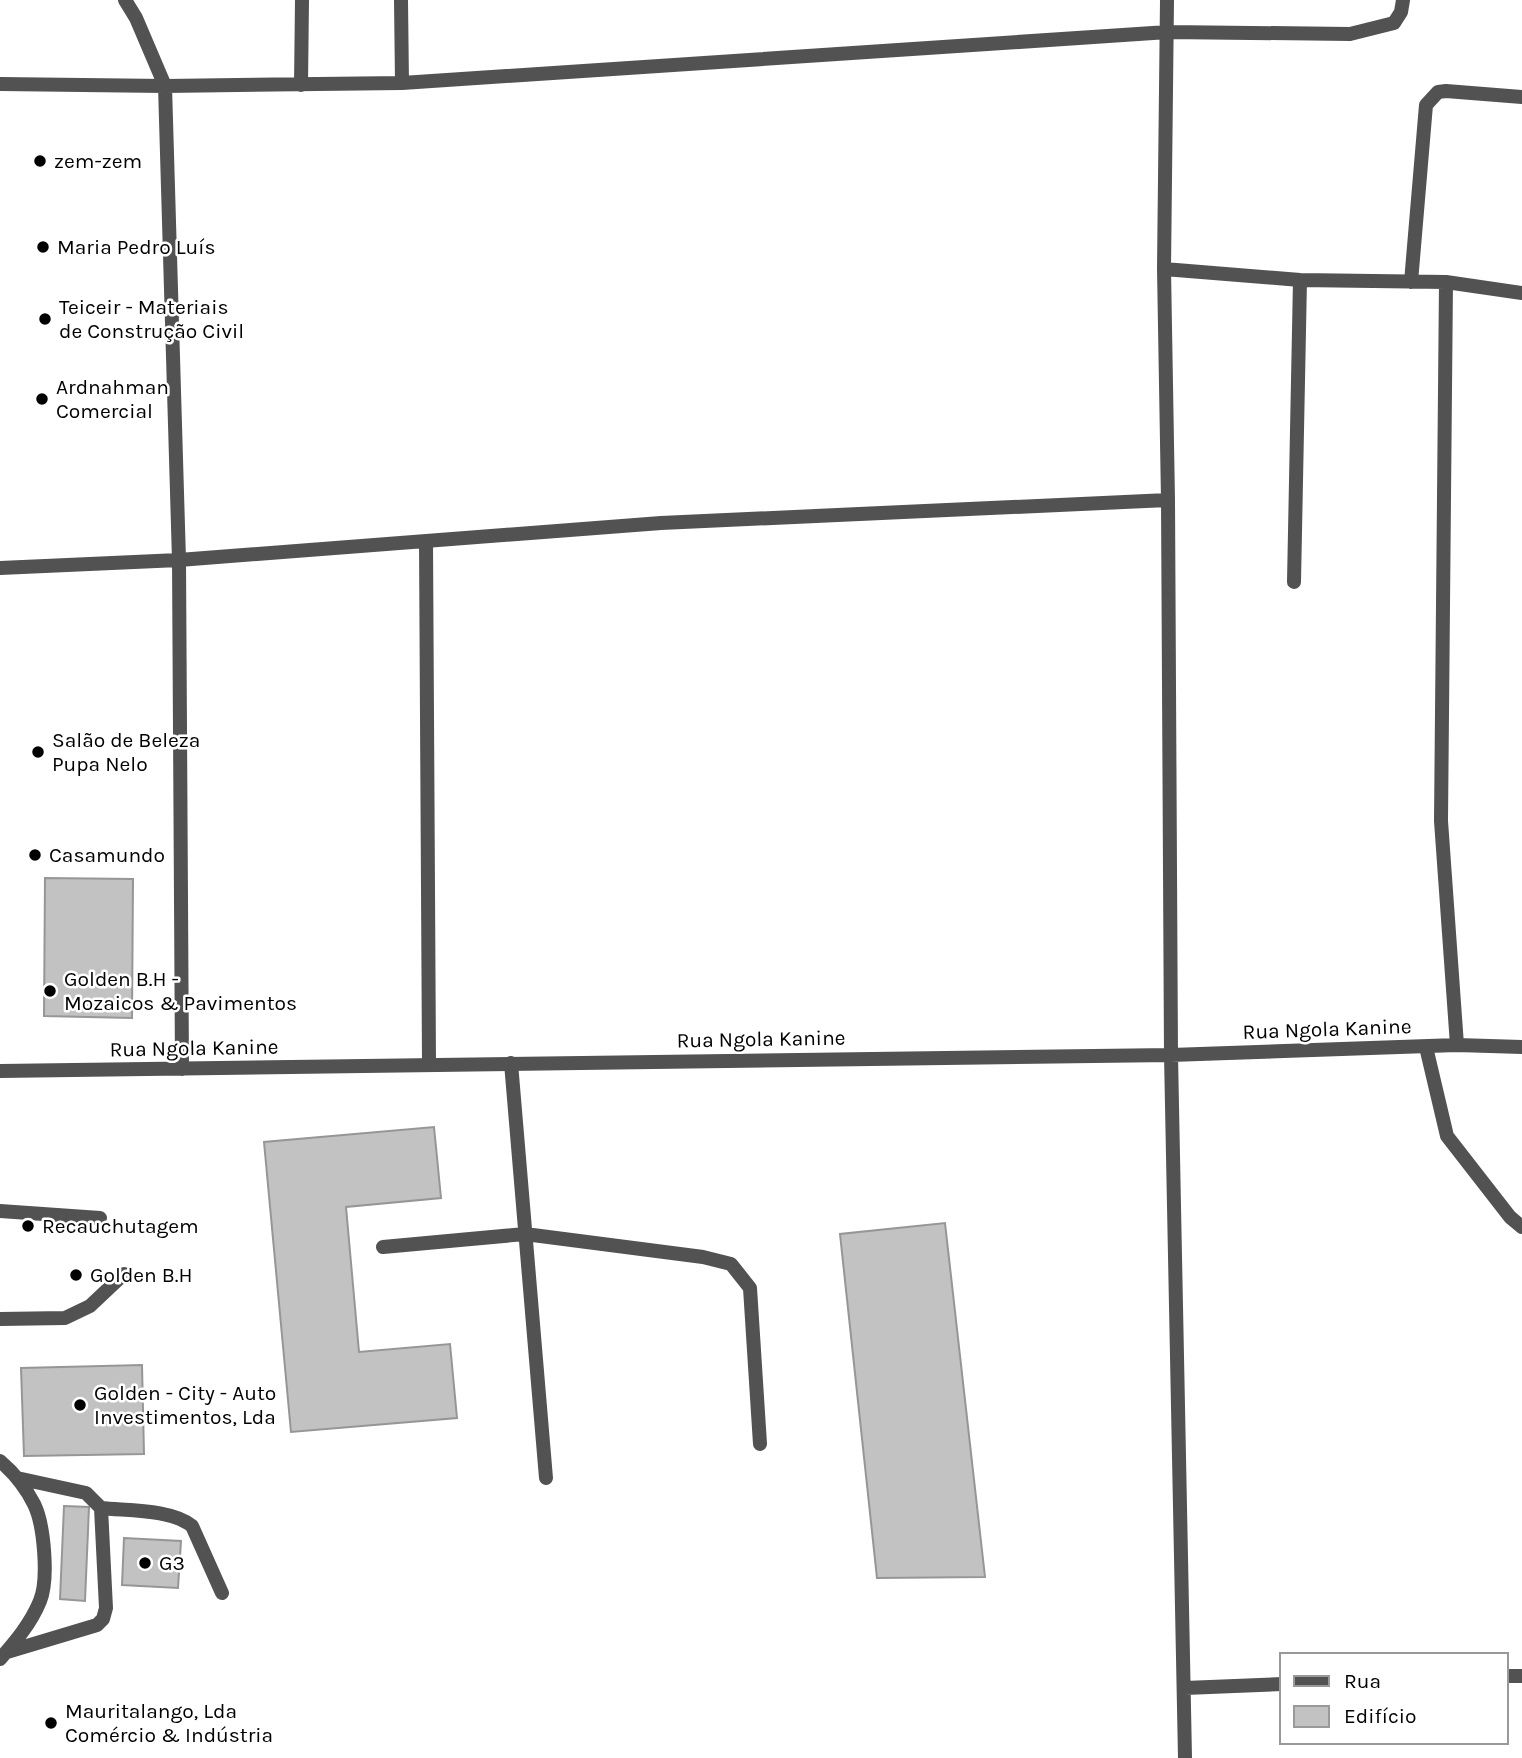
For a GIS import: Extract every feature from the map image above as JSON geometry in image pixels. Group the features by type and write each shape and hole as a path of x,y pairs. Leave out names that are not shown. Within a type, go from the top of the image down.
{"street":[{"path":"125,0 136,18 165,86 179,560 182,1069"},
{"path":"301,85 302,0"},
{"path":"401,0 402,83"},
{"path":"1167,0 1164,269 1171,1055 1185,1758"},
{"path":"0,84 165,86 402,83 1168,32 1350,34 1394,23 1401,12 1403,0"},
{"path":"1411,282 1426,105 1438,92 1446,91 1522,97"},
{"path":"1164,269 1300,280 1446,282 1522,293"},
{"path":"1294,582 1300,280"},
{"path":"1446,282 1441,821 1457,1045"},
{"path":"0,568 179,560 661,523 1168,500"},
{"path":"426,541 429,1064"},
{"name":"Rua Ngola Kanine","path":"0,1071 1171,1055 1457,1045 1522,1047"},
{"path":"1426,1047 1447,1136 1510,1217 1522,1227"},
{"path":"511,1063 546,1478"},
{"path":"0,1211 100,1218"},
{"path":"383,1247 525,1234 703,1257 731,1264 750,1288 760,1444"},
{"path":"0,1319 65,1318 90,1306 124,1274"},
{"path":"0,1461 17,1478 35,1505 44,1549 45,1571 41,1599 22,1635 3,1655"},
{"path":"17,1478 86,1493 101,1508 173,1515 185,1520 192,1526 222,1593"},
{"path":"3,1655 97,1625 103,1619 106,1608 101,1508"},
{"path":"1185,1688 1280,1685"}],"building":[{"path":"45,878 133,879 132,1018 44,1016"},
{"path":"434,1127 441,1198 346,1207 359,1352 450,1344 457,1418 291,1432 264,1142"},
{"path":"945,1223 985,1577 877,1578 840,1234"},
{"path":"142,1365 144,1454 24,1456 21,1368"},
{"path":"64,1506 89,1507 85,1601 60,1599"},
{"path":"124,1538 181,1541 178,1588 122,1585"}],"place":[{"name":"zem-zem","path":"40,161"},
{"name":"Maria Pedro Luís","path":"43,247"},
{"name":"Teiceir - Materiais de Construção Civil","path":"45,319"},
{"name":"Ardnahman Comercial","path":"42,399"},
{"name":"Salão de Beleza Pupa Nelo","path":"38,752"},
{"name":"Casamundo","path":"35,855"},
{"name":"Golden B.H - Mozaicos & Pavimentos","path":"50,991"},
{"name":"Recauchutagem","path":"28,1226"},
{"name":"Golden B.H","path":"76,1275"},
{"name":"Golden - City - Auto Investimentos, Lda","path":"80,1405"},
{"name":"G3","path":"145,1563"},
{"name":"Mauritalango, Lda Comércio & Indústria","path":"51,1723"}]}
